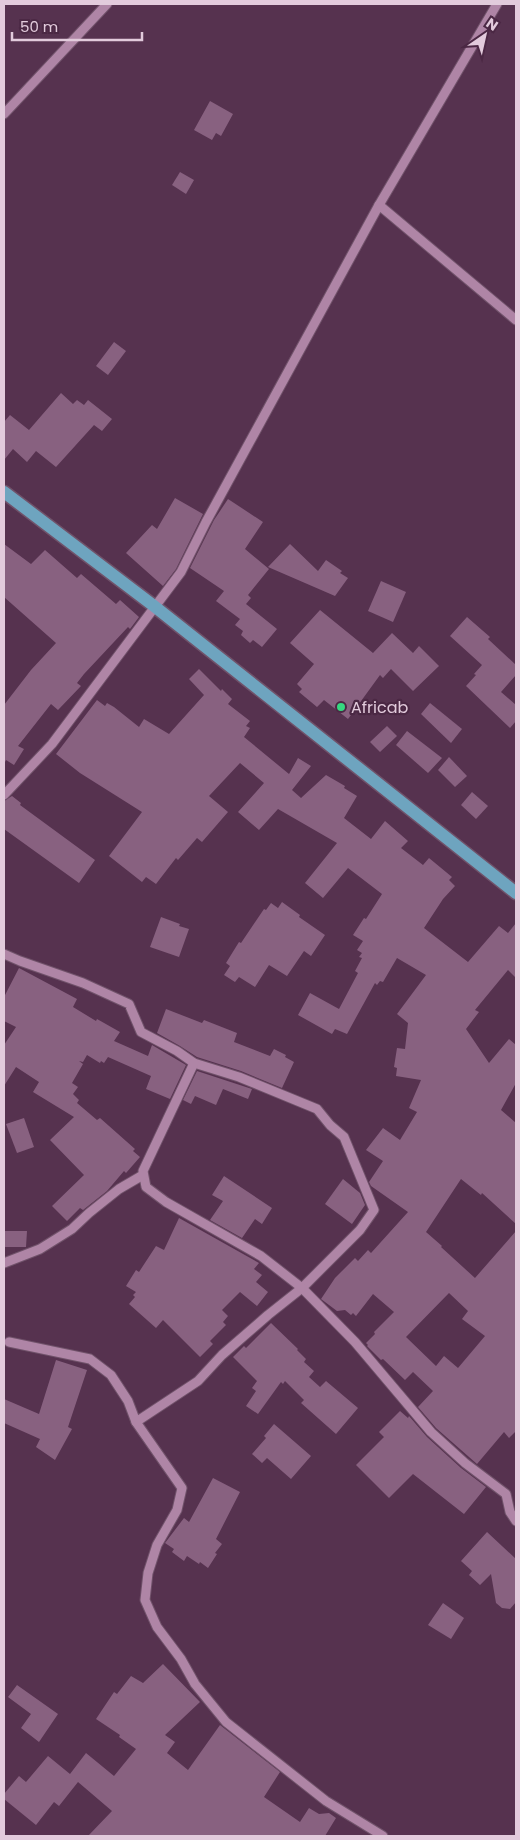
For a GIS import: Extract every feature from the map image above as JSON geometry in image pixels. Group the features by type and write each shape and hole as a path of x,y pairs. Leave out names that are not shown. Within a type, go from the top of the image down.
{"main road":[{"path":"4,492 154,606 516,893"}],"street":[{"path":"4,114 107,4"},
{"path":"4,795 52,744 181,572 206,522 378,205 497,4"},
{"path":"378,205 516,320"},
{"path":"4,954 83,983 129,1004 141,1032 177,1051 194,1063 239,1077 317,1109 330,1125 344,1137 374,1210 360,1230 302,1288 229,1349 198,1381 136,1422"},
{"path":"194,1063 143,1171 146,1187 166,1202 261,1256 302,1288 355,1342 431,1432 465,1463 506,1494 510,1512 516,1521"},
{"path":"4,1263 40,1249 72,1229 119,1189 144,1175"},
{"path":"9,1342 90,1359 111,1375 128,1401 136,1422 182,1488 177,1510 157,1546 148,1573 145,1600 157,1627 181,1659 195,1684 226,1722 326,1801 383,1836"}],"building":[{"path":"210,101 233,114 221,136 216,133 212,140 194,130"},
{"path":"180,172 194,180 186,194 172,185"},
{"path":"114,342 126,351 108,375 96,366"},
{"path":"61,393 73,404 77,400 84,405 88,400 112,419 102,431 94,425 56,467 36,451 27,462 13,449 4,460 4,422 10,415 29,430"},
{"path":"175,498 203,514 176,569 163,586 126,553 152,525 157,529"},
{"path":"228,499 263,522 245,549 269,569 248,595 251,598 246,604 277,629 262,647 253,640 250,643 241,635 243,631 235,625 240,619 216,601 224,591 190,568 214,520"},
{"path":"4,544 31,564 45,550 77,578 81,574 116,604 120,600 139,617 130,629 128,627 84,674 77,683 81,686 58,710 51,704 18,746 24,749 14,765 6,760 4,764 4,705 31,670 56,643 4,597"},
{"path":"290,544 318,571 326,560 342,571 340,573 348,578 335,596 268,567"},
{"path":"381,581 406,592 393,622 368,611"},
{"path":"320,610 373,653 392,633 413,653 419,646 439,666 413,691 391,669 383,678 380,675 348,719 324,700 317,707 299,692 302,689 297,684 314,664 290,643"},
{"path":"467,617 490,637 488,639 516,665 516,675 501,692 516,705 516,721 510,728 466,686 482,665 450,636"},
{"path":"199,669 221,691 222,689 232,699 228,704 250,721 246,726 250,728 244,737 289,774 298,758 311,766 292,790 301,798 326,775 345,786 344,788 357,796 344,818 371,839 385,821 408,841 401,848 423,865 429,858 452,877 449,880 455,886 443,899 424,928 468,962 499,926 508,933 516,923 516,978 508,970 475,1010 479,1012 466,1029 489,1063 509,1039 516,1045 516,1083 501,1110 516,1123 516,1224 482,1193 481,1195 461,1179 426,1232 475,1278 516,1231 516,1431 509,1438 504,1432 477,1464 436,1428 418,1407 433,1391 413,1372 405,1380 367,1346 366,1343 375,1334 374,1332 394,1312 373,1294 356,1316 353,1313 351,1315 345,1310 337,1311 321,1299 335,1278 355,1258 358,1261 368,1250 371,1253 408,1212 371,1186 369,1182 383,1161 366,1150 383,1128 400,1140 417,1112 409,1108 421,1080 396,1076 397,1068 394,1067 397,1048 405,1049 408,1023 397,1014 426,975 397,958 383,982 380,981 377,985 375,983 347,1034 335,1029 332,1034 298,1015 310,993 339,1009 358,973 355,971 362,958 359,957 362,953 357,950 363,941 353,935 382,894 348,868 323,898 305,883 337,843 278,809 259,830 238,812 264,783 240,763 209,796 228,812 202,842 197,838 178,860 176,858 156,884 146,877 142,882 109,856 142,812 80,773 56,754 97,700 105,706 107,703 114,707 139,727 144,719 169,734 204,695 189,679","holes":["449,1293 468,1311 462,1319 485,1336 458,1368 444,1356 436,1366 406,1337"]},
{"path":"430,703 462,729 451,743 421,714"},
{"path":"387,726 397,736 380,752 370,742"},
{"path":"407,731 442,758 428,773 396,745"},
{"path":"449,757 467,776 455,787 438,770"},
{"path":"472,792 488,806 476,819 461,805"},
{"path":"12,796 21,803 20,805 95,860 79,883 4,829 4,801"},
{"path":"282,902 300,915 299,917 325,935 311,956 304,951 287,976 269,965 255,987 239,977 235,982 224,975 230,966 226,963 264,909 266,910 271,903 278,908"},
{"path":"161,917 189,929 179,957 150,947"},
{"path":"19,968 77,999 73,1007 96,1021 97,1019 120,1032 114,1041 148,1056 152,1045 186,1065 170,1099 146,1089 151,1076 108,1057 104,1063 101,1061 100,1063 87,1055 83,1062 79,1061 83,1064 72,1083 78,1087 73,1094 79,1100 77,1103 97,1120 100,1118 135,1149 133,1151 140,1157 126,1173 124,1171 107,1191 83,1210 80,1208 67,1221 52,1206 84,1175 50,1140 74,1117 33,1092 39,1082 16,1067 4,1086 4,1045 16,1027 4,1021 4,997"},
{"path":"166,1009 202,1023 204,1020 237,1033 234,1042 270,1056 274,1049 286,1055 285,1057 294,1062 282,1088 241,1071 197,1057 157,1033"},
{"path":"197,1071 252,1089 248,1099 223,1089 216,1105 195,1096 191,1104 183,1100"},
{"path":"24,1118 34,1147 17,1153 6,1124"},
{"path":"224,1176 272,1208 262,1224 255,1219 242,1238 210,1220 223,1201 212,1195"},
{"path":"343,1179 360,1193 365,1205 352,1224 325,1204"},
{"path":"179,1218 259,1263 254,1269 262,1275 256,1282 268,1292 257,1306 240,1292 222,1310 228,1316 223,1322 226,1325 210,1341 213,1344 200,1357 163,1320 156,1328 129,1304 135,1297 133,1295 136,1292 126,1286 136,1270 139,1272 156,1246 164,1250"},
{"path":"4,1231 27,1231 26,1247 4,1247"},
{"path":"271,1323 306,1359 304,1362 314,1371 309,1377 320,1387 326,1381 358,1408 336,1434 301,1403 304,1400 285,1381 283,1384 281,1382 258,1414 246,1406 256,1391 252,1388 257,1381 233,1357 244,1346 246,1348"},
{"path":"56,1360 87,1370 68,1427 72,1429 55,1460 36,1447 40,1439 4,1423 4,1399 39,1414"},
{"path":"400,1411 408,1418 409,1416 427,1437 461,1468 486,1487 464,1514 413,1474 389,1498 356,1465 384,1437 379,1432"},
{"path":"274,1424 311,1456 291,1479 267,1458 262,1463 252,1454 266,1438 264,1436"},
{"path":"213,1478 240,1492 216,1539 222,1544 215,1553 217,1554 208,1568 187,1556 184,1561 172,1552 174,1549 165,1543 184,1518 189,1522"},
{"path":"487,1532 516,1559 516,1602 510,1609 502,1608 496,1603 491,1574 480,1585 469,1575 472,1571 461,1561"},
{"path":"443,1603 464,1618 451,1639 428,1625"},
{"path":"163,1664 200,1702 165,1735 175,1742 167,1753 188,1770 220,1725 280,1772 264,1797 300,1822 309,1808 319,1814 329,1813 336,1818 325,1836 88,1836 112,1811 78,1782 59,1806 54,1802 36,1825 4,1799 4,1794 19,1776 26,1782 48,1756 70,1774 86,1753 114,1776 136,1749 119,1737 120,1735 96,1719 114,1692 117,1694 131,1676 143,1683"},
{"path":"17,1685 58,1714 39,1742 21,1728 31,1714 8,1697"}],"place":[{"name":"Africab","path":"341,707"}]}
